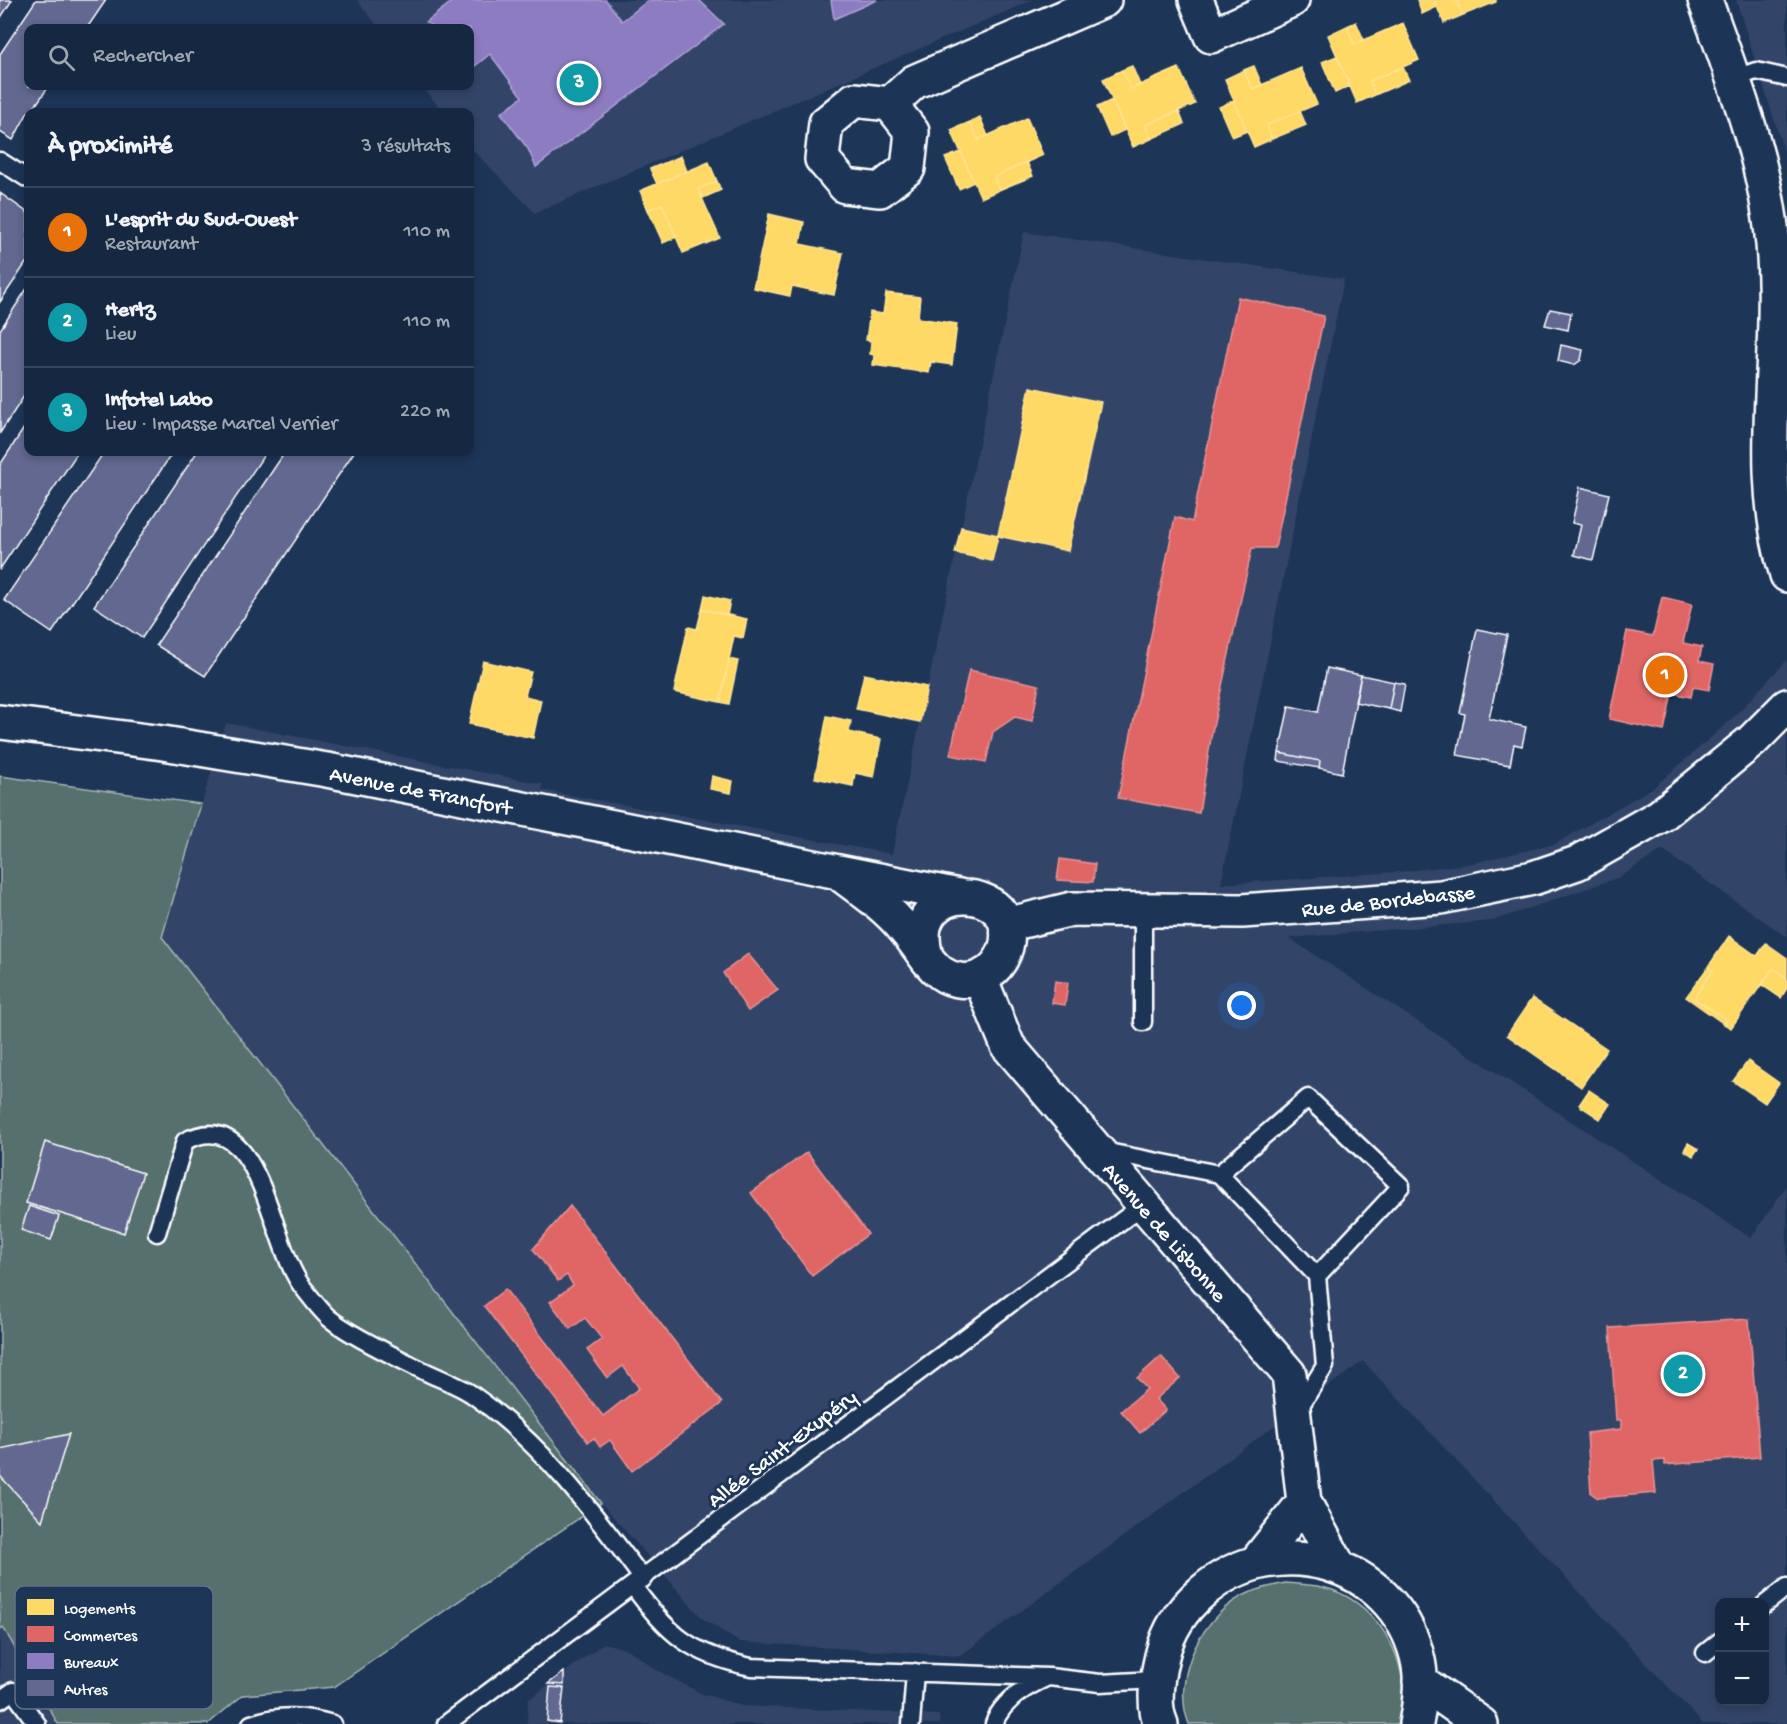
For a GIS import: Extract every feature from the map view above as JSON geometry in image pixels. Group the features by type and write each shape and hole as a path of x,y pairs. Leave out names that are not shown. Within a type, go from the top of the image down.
{"street":[{"path":"890,104 914,82 1104,0"},
{"path":"1196,0 1211,36 1292,0"},
{"path":"1705,0 1733,79 1768,206 1774,258 1771,498 1776,540 1787,574"},
{"name":"Rue de Bordebasse","path":"1006,925 1072,909 1242,911 1441,897 1533,878 1577,863 1660,816 1752,741 1787,706"},
{"name":"Avenue de Francfort","path":"0,722 163,743 327,770 959,896"},
{"name":"Avenue de Francfort","path":"838,873 874,898 905,928 926,956"},
{"path":"959,896 977,897 993,905 1006,925 1008,941 1004,957 994,969 980,978 955,979 938,970 926,956 923,930 927,917 936,907 959,896"},
{"name":"Avenue de Lisbonne","path":"980,978 1008,1046 1289,1374 1304,1502 1339,1567"},
{"path":"1257,1561 1304,1502"},
{"path":"1161,1724 1156,1680 1166,1640 1187,1604 1219,1577 1257,1561 1299,1557 1339,1567 1374,1588 1401,1618 1417,1656 1421,1696 1416,1724"},
{"path":"1420,1681 1481,1724"}],"lane":[{"path":"1733,79 1756,72 1787,78"},
{"path":"0,161 24,176"},
{"path":"1143,911 1143,1022"},
{"path":"1220,1174 1308,1098 1401,1186 1317,1276"},
{"path":"157,1233 185,1141 201,1134 215,1134 236,1143 252,1162 282,1249 300,1285 329,1318 402,1360 472,1395 526,1439 590,1508 669,1632 722,1661 751,1667 1049,1677 1100,1683 1156,1680"},
{"path":"1096,1150 1220,1174 1317,1276 1325,1366 1294,1417"},
{"name":"Allée Saint-Exupéry","path":"446,1724 1143,1205"},
{"path":"1769,1601 1787,1587"},
{"path":"1705,1653 1715,1644"},
{"path":"911,1724 915,1672"},
{"path":"994,1724 1004,1707 1017,1695 1030,1685 1049,1677"},
{"path":"0,1700 13,1691 15,1694"},
{"path":"26,1709 37,1724"},
{"path":"251,1724 282,1716 308,1718 333,1724"}],"shaded area":[{"path":"357,0 1033,0 535,213 474,151 474,108 440,108 425,90 474,90 474,24 376,24"},
{"path":"1736,0 1787,0 1787,160"},
{"path":"1024,232 1344,279 1221,884 1397,872 1468,864 1555,844 1654,787 1732,719 1787,660 1787,937 1662,850 1620,877 1492,921 1289,938 1751,1238 1787,1185 1787,1724 1703,1724 1363,1361 960,1656 739,1642 702,1618 601,1503 162,937 226,723 543,784 542,790 892,854"},
{"path":"0,1593 15,1605 15,1709 145,1709 164,1724 0,1724"},
{"path":"604,1643 629,1650 655,1669 700,1693 742,1706 939,1715 940,1724 524,1724 527,1722 528,1700"}],"green space":[{"path":"0,776 201,804 162,937 601,1503 334,1687 243,1695 208,1724 58,1724 49,1709 213,1709 213,1586 15,1586 15,1648 3,1627 0,1629"},
{"path":"1285,1583 1317,1586 1340,1593 1371,1615 1383,1630 1399,1664 1403,1683 1403,1705 1397,1724 1189,1724 1184,1706 1184,1686 1195,1648 1205,1630 1218,1614 1233,1602 1253,1591"}],"building: Logements":[{"path":"1417,0 1434,0 1437,7 1422,14"},
{"path":"1434,0 1463,0 1457,2 1463,15 1444,23"},
{"path":"1496,0 1496,2 1463,15 1457,2"},
{"path":"1356,22 1364,40 1354,44 1347,26"},
{"path":"1403,23 1419,60 1370,81 1375,95 1357,103 1328,35 1347,26 1354,44"},
{"path":"1337,56 1350,86 1335,93 1322,62"},
{"path":"1132,66 1140,85 1130,89 1122,70"},
{"path":"1254,66 1262,85 1252,89 1244,70"},
{"path":"1403,67 1409,80 1375,95 1370,81"},
{"path":"1179,68 1195,104 1145,125 1151,139 1133,147 1103,79 1122,70 1130,89"},
{"path":"1301,68 1317,104 1267,125 1272,139 1254,147 1225,79 1244,70 1252,89"},
{"path":"1112,100 1125,130 1110,137 1097,107"},
{"path":"1234,100 1247,131 1232,137 1219,107"},
{"path":"1179,111 1184,124 1151,139 1145,125"},
{"path":"1300,111 1306,125 1272,139 1267,125"},
{"path":"980,117 988,136 978,140 970,122"},
{"path":"1027,118 1043,155 994,177 999,190 981,198 951,130 970,122 978,140"},
{"path":"961,152 974,182 959,189 945,158"},
{"path":"681,156 687,171 657,184 650,169"},
{"path":"709,162 717,181 698,189 720,238 683,253 662,204 648,210 640,191"},
{"path":"1027,162 1033,176 999,190 994,177"},
{"path":"717,181 721,190 703,198 698,189"},
{"path":"662,204 676,237 663,243 648,210"},
{"path":"769,214 804,222 800,244 843,253 834,295 792,286 790,296 753,288"},
{"path":"886,293 920,297 918,318 957,324 952,365 931,362 929,373 873,365 874,355 870,354 871,341 866,340 870,312 883,314"},
{"path":"1030,387 1101,402 1068,551 998,536 992,561 955,553 961,527 998,535"},
{"path":"705,595 730,601 727,615 702,609"},
{"path":"702,609 747,619 743,638 734,636 720,702 674,692 688,627 697,629"},
{"path":"729,659 738,661 729,704 720,702"},
{"path":"483,661 531,672 525,696 541,700 533,738 469,724"},
{"path":"864,674 927,687 920,722 856,709"},
{"path":"827,716 851,721 849,732 881,739 874,777 855,773 853,786 815,778"},
{"path":"712,776 733,781 731,793 710,789"},
{"path":"1729,936 1757,956 1766,943 1787,958 1787,978 1773,968 1731,1028 1724,1024 1727,1020 1694,998 1713,970 1708,967"},
{"path":"1708,967 1713,970 1694,998 1727,1020 1724,1024 1686,997"},
{"path":"1773,968 1787,978 1787,988 1781,998 1762,985"},
{"path":"1532,998 1607,1049 1581,1087 1507,1035"},
{"path":"1748,1061 1779,1083 1765,1103 1733,1081"},
{"path":"1589,1090 1610,1104 1600,1119 1579,1105"},
{"path":"1688,1143 1698,1149 1693,1156 1684,1150"}],"building: Commerces":[{"path":"1238,297 1324,316 1275,548 1252,548 1212,732 1199,813 1118,798 1175,517 1192,522"},
{"path":"1662,597 1692,604 1683,643 1702,647 1699,661 1714,664 1709,690 1693,687 1691,697 1672,693 1664,731 1609,719 1627,631 1653,636"},
{"path":"969,670 1039,685 1032,721 1015,717 993,732 986,762 950,755"},
{"path":"1060,859 1095,864 1093,882 1057,880"},
{"path":"748,954 778,990 748,1011 723,973"},
{"path":"1055,981 1068,983 1065,1005 1052,1003"},
{"path":"807,1152 868,1234 812,1276 751,1193"},
{"path":"570,1206 722,1403 632,1471 610,1440 600,1447 594,1438 588,1442 484,1306 505,1289 603,1416 639,1388 623,1366 607,1378 587,1350 602,1339 585,1318 570,1329 550,1302 573,1285 567,1275 558,1281 533,1249"},
{"path":"1749,1319 1760,1457 1665,1465 1665,1460 1653,1461 1656,1493 1598,1498 1591,1493 1587,1433 1621,1429 1621,1420 1616,1420 1610,1328"},
{"path":"1161,1356 1180,1378 1156,1399 1166,1410 1140,1433 1121,1411 1147,1389 1137,1378"}],"building: Bureaux":[{"path":"454,0 606,0 622,21 649,0 699,0 724,24 536,167 528,149 501,113 522,97 490,54 474,67 474,24 429,24 426,22"},
{"path":"831,0 877,0 834,19"}],"building: Autres":[{"path":"0,0 12,0 0,19"},
{"path":"36,0 106,0 90,24 24,24 24,90 46,90 34,108 24,108 24,119 13,140 0,132 0,54"},
{"path":"0,193 24,210 24,266 0,302"},
{"path":"24,293 24,396 0,433 0,330"},
{"path":"1550,309 1571,313 1568,330 1545,325"},
{"path":"1561,345 1583,350 1581,360 1574,365 1558,361"},
{"path":"24,428 24,456 75,456 0,569 0,465"},
{"path":"101,456 170,456 52,633 4,600"},
{"path":"194,456 263,456 142,638 94,606"},
{"path":"282,456 351,456 205,676 156,645"},
{"path":"1580,487 1609,494 1593,560 1574,555 1581,525 1572,523"},
{"path":"1477,629 1507,635 1489,719 1526,727 1522,746 1514,744 1510,765 1457,755 1465,714 1460,713"},
{"path":"1327,668 1361,675 1342,773 1319,768 1320,761 1279,753 1289,706 1318,712"},
{"path":"1361,675 1394,682 1389,709 1355,702"},
{"path":"1394,682 1405,684 1400,712 1389,709"},
{"path":"1279,753 1320,761 1319,768 1278,761"},
{"path":"45,1142 143,1173 124,1233 26,1203"},
{"path":"29,1206 59,1216 51,1240 21,1230"},
{"path":"69,1434 42,1521 0,1476 0,1449"},
{"path":"564,1672 564,1685 548,1684"},
{"path":"550,1687 564,1688 560,1723 547,1721"}],"place":[{"name":"Infotel Labo","path":"579,83"},
{"name":"L'esprit du Sud-Ouest","path":"1665,675"},
{"name":"Hertz","path":"1683,1374"}]}
